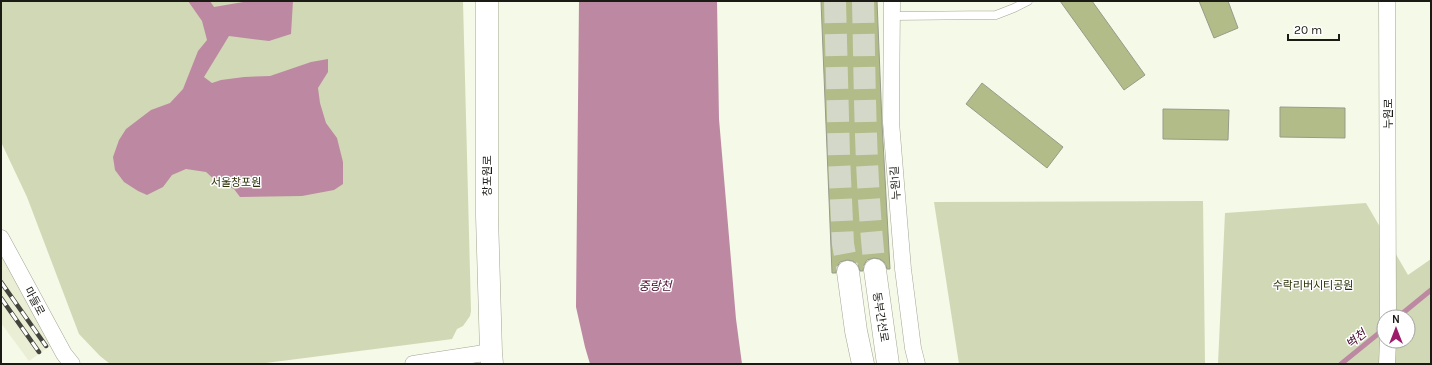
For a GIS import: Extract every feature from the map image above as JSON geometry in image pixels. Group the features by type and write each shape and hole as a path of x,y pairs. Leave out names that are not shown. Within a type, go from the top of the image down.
{"main road":[{"name":"창포원로","path":"487,1 487,208 491,358"},
{"name":"동부간선로","path":"875,270 888,364"},
{"path":"848,272 856,331 863,364"}],"street":[{"name":"누원로","path":"1387,1 1388,309"},
{"name":"누원1길","path":"892,8 891,122 895,182 912,348 916,364"},
{"name":"마들로","path":"1,238 64,354 72,364"},
{"path":"1388,349 1388,364"},
{"path":"413,364 491,358"}],"lane":[{"path":"892,8 996,15 1028,1"}],"shaded area":[{"path":"1,251 54,343 29,361 1,323"}],"green space":[{"name":"서울창포원","path":"1,1 463,1 470,316 463,326 457,329 452,339 445,340 258,364 110,364 100,356 79,334 27,197 1,142"},
{"path":"1203,201 1205,364 959,364 934,202"},
{"name":"수락리버시티공원","path":"1366,203 1408,275 1431,259 1431,364 1218,364 1225,213"}],"water":[{"path":"188,1 210,1 214,7 249,1 293,1 291,34 269,41 229,36 204,77 212,83 221,80 244,77 270,76 311,62 328,59 328,72 318,88 320,103 326,123 337,138 343,162 343,184 334,190 302,196 240,197 234,189 216,181 206,172 186,169 172,175 163,187 147,195 124,182 115,170 113,157 119,140 126,129 151,110 170,103 183,89 198,51 207,40 202,21"},
{"name":"중랑천","path":"579,1 717,1 719,119 736,319 742,364 590,364 576,307"}],"building":[{"path":"821,1 877,1 890,269 887,269 885,263 880,259 874,258 867,260 863,271 860,271 858,265 853,261 847,260 840,262 836,273 832,273"},
{"path":"1060,1 1092,1 1145,75 1124,90"},
{"path":"1199,1 1228,1 1238,28 1214,38"},
{"path":"982,83 1063,147 1047,168 966,104"},
{"path":"1280,107 1345,108 1345,138 1280,137"},
{"path":"1163,109 1229,110 1228,140 1163,139"}],"waterway":[{"name":"벽천","path":"1408,309 1431,290"},
{"name":"벽천","path":"1341,364 1376,336"}],"tunnel":[{"path":"835,1 843,244 848,272"},
{"path":"863,1 867,169 875,270"}],"railway":[{"path":"1,282 46,346"},
{"path":"1,298 39,352"}]}
